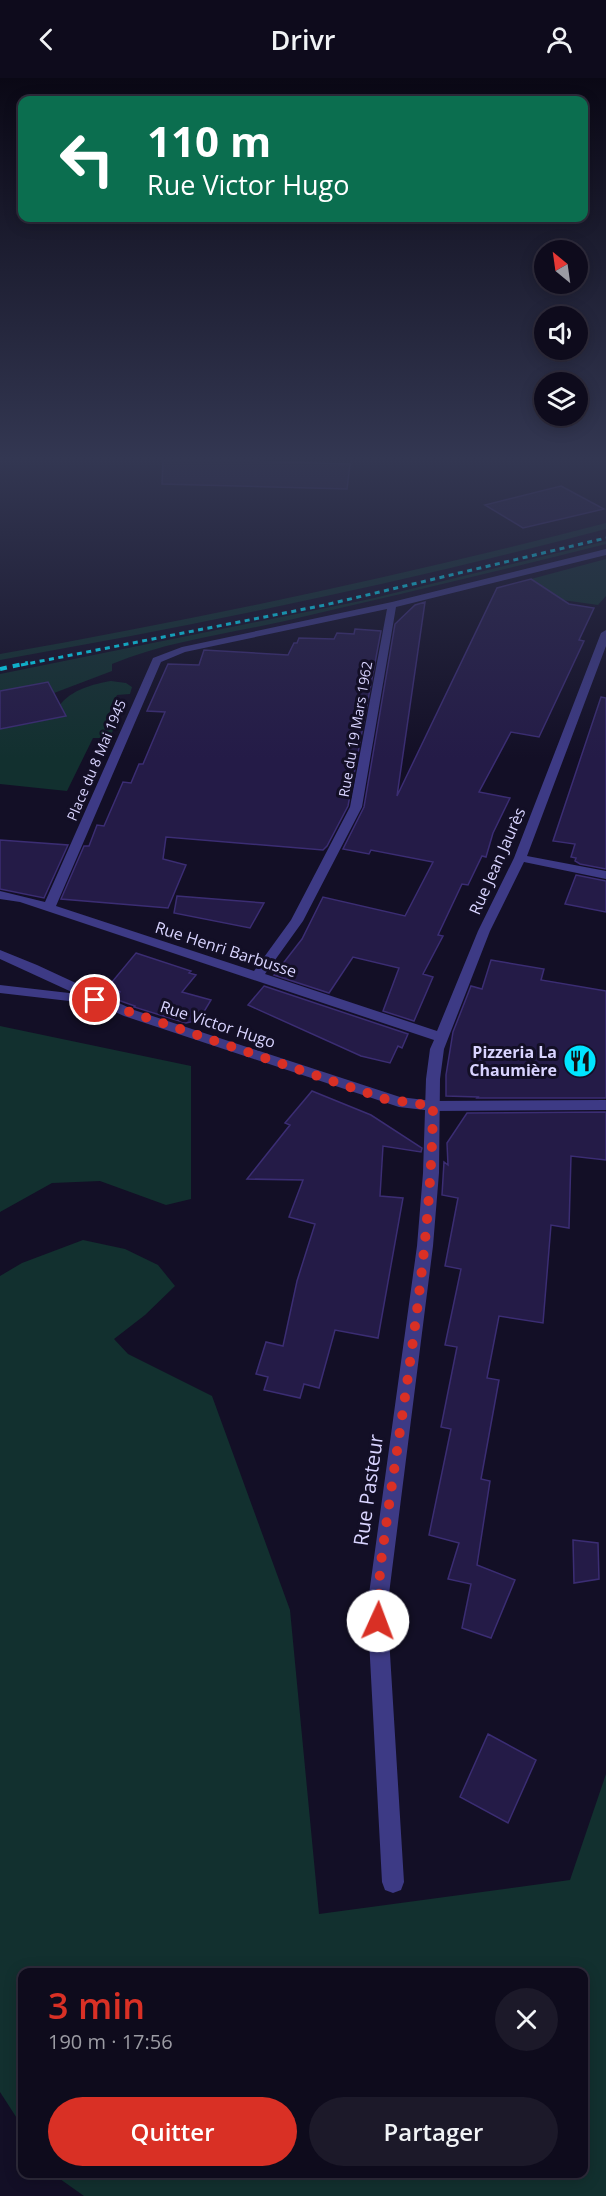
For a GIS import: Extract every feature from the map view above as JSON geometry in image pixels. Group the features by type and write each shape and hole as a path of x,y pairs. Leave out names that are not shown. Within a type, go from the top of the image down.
{"street":[{"name":"Place du 8 Mai 1945","path":"49,908 154,664 163,656 194,647 392,605 574,560"},
{"name":"Rue du 19 Mars 1962","path":"257,976 297,921 356,807 392,605"},
{"name":"Rue Jean Jaurès","path":"433,1106 435,1063 441,1037 486,924 520,858 606,633"},
{"path":"520,858 606,875"},
{"name":"Rue Henri Barbusse","path":"0,895 49,908 441,1037"},
{"name":"Rue Victor Hugo","path":"0,954 39,969 95,1000 385,1099 433,1106 606,1105"},
{"path":"0,989 95,1000"},
{"name":"Rue Pasteur","path":"393,1882 378,1621 379,1594 425,1246 431,1173 433,1106"}],"green space":[{"path":"456,560 484,560 229,617 0,660 0,654 153,626"},
{"path":"529,560 543,560 285,621 154,649 112,664 112,671 54,693 0,691 0,674 370,599"},
{"path":"606,560 606,596 598,605 534,596 531,579"},
{"path":"111,681 126,683 132,687 130,694 117,695 105,723 116,725 109,738 93,738 67,791 0,784 0,727 66,716 60,705 70,695 90,686"},
{"path":"0,1026 191,1066 191,1199 166,1205 100,1181 52,1183 0,1212"},
{"path":"83,1240 125,1249 158,1265 175,1286 145,1315 114,1339 128,1354 212,1396 290,1610 319,1914 570,1880 606,1774 606,2196 84,2196 59,2178 588,2178 588,1968 18,1968 18,2120 0,2092 0,1276 22,1263"}],"building":[{"path":"531,579 569,604 594,608 579,640 584,641 539,737 511,732 479,792 510,798 493,833 486,857 482,856 468,885 462,884 438,935 443,936 423,974 433,977 414,1021 383,1011 399,968 353,957 329,993 274,975 302,939 323,897 405,916 433,862 371,850 369,854 343,849 364,807 395,624 415,605 425,602 397,796 497,588"},
{"path":"355,629 381,631 348,806 323,850 166,837 163,859 186,865 168,908 61,899 84,846 89,846 97,825 104,826 123,782 131,783 139,764 143,764 165,712 147,711 168,664 199,665 204,650 288,655 299,638 334,639 337,633 354,634"},
{"path":"48,682 66,716 0,729 0,691"},
{"path":"601,697 606,698 606,869 580,864 575,861 576,858 571,857 575,844 553,841"},
{"path":"0,840 68,845 44,898 0,889"},
{"path":"576,875 606,881 606,912 565,904"},
{"path":"177,896 264,903 250,928 174,913"},
{"path":"136,953 191,971 189,973 196,975 182,992 211,1000 199,1020 186,1023 115,999 120,992 107,988"},
{"path":"491,960 544,969 541,980 606,991 606,1098 446,1096 446,1075 453,1032 471,986 482,989"},
{"path":"264,986 408,1034 402,1048 398,1046 390,1063 361,1056 248,1005"},
{"path":"312,1091 371,1115 422,1148 421,1152 383,1146 380,1196 403,1198 378,1338 335,1330 319,1388 304,1384 300,1398 264,1390 268,1377 256,1374 266,1342 283,1346 297,1281 315,1224 289,1217 303,1180 247,1179 290,1125 285,1123"},
{"path":"606,1112 606,1160 571,1156 569,1228 551,1225 543,1323 499,1316 487,1378 499,1380 481,1479 490,1481 477,1565 515,1580 491,1638 462,1628 471,1584 448,1579 459,1543 429,1535 451,1429 441,1427 457,1347 445,1345 461,1269 445,1266 458,1198 442,1195 444,1162 448,1165 447,1143 467,1113"},
{"path":"573,1540 598,1543 599,1579 574,1583"},
{"path":"488,1734 536,1760 508,1823 460,1797"}],"railway":[{"path":"21,665 325,605 514,560"},
{"path":"0,669 28,663"}],"place":[{"name":"Pizzeria La Chaumière","path":"580,1061"}],"route":[{"path":"95,1000 385,1099 433,1106 431,1173 425,1246 380,1570 378,1621"}]}
